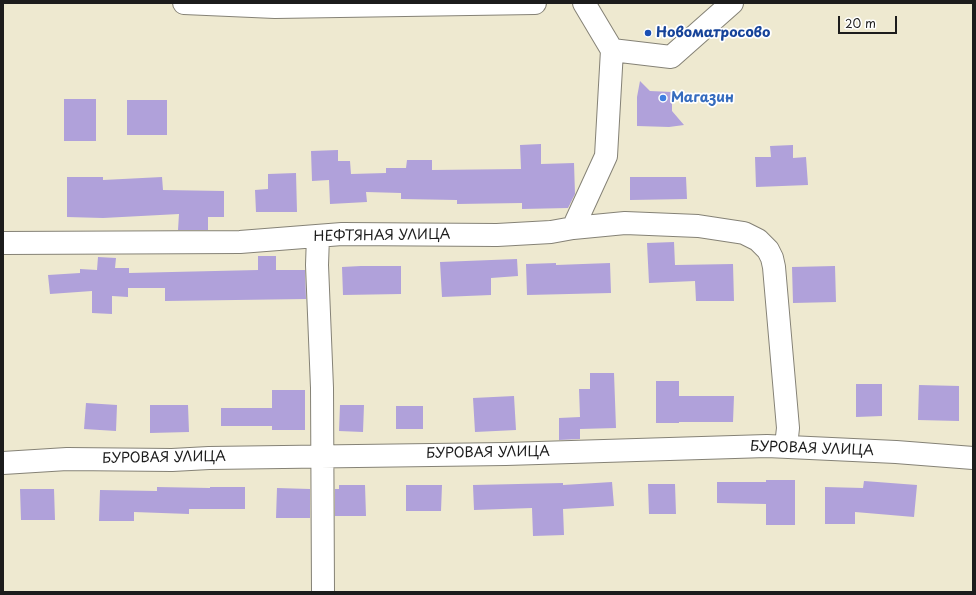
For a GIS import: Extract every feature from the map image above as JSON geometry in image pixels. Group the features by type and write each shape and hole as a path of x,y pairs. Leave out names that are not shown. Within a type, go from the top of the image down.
{"street":[{"path":"184,3 275,7 535,3"},
{"path":"573,228 606,156 612,50 584,3"},
{"path":"612,50 671,57 732,3"},
{"name":"НЕФТЯНАЯ УЛИЦА","path":"3,243 240,242 342,234 497,235 551,232 573,228 625,223 698,226 744,233 758,240 768,250 774,267 788,428 786,446"},
{"path":"318,236 317,265 322,361 323,592"},
{"name":"БУРОВАЯ УЛИЦА","path":"3,463 61,459 156,460 506,454 786,446 973,458"}],"building":[{"path":"640,81 650,91 672,92 672,111 684,125 669,127 637,126 637,97"},
{"path":"64,99 96,99 96,141 64,141"},
{"path":"127,100 167,100 167,135 127,135"},
{"path":"541,144 541,164 574,163 575,194 568,208 522,209 522,203 457,204 457,200 401,199 401,193 366,192 367,202 330,204 329,180 312,181 311,151 338,150 338,161 350,161 351,174 386,173 386,168 406,168 407,160 432,160 432,170 521,169 520,145"},
{"path":"793,145 793,158 806,157 808,185 756,187 755,157 771,157 770,146"},
{"path":"296,173 297,212 256,212 255,190 268,189 268,174"},
{"path":"67,177 103,177 103,180 162,177 163,190 224,191 224,217 208,217 208,230 178,230 179,214 103,218 67,217"},
{"path":"630,177 686,177 687,199 630,200"},
{"path":"674,242 675,265 733,264 734,301 696,301 695,281 649,283 647,243"},
{"path":"258,256 276,256 276,270 305,270 306,299 165,301 165,288 128,288 128,297 112,296 112,314 92,313 92,291 50,294 48,275 80,273 80,269 97,270 98,257 116,258 115,268 129,268 129,273 258,270"},
{"path":"517,259 518,276 491,278 491,295 442,297 440,262"},
{"path":"556,263 556,265 610,263 611,293 527,295 526,264"},
{"path":"401,266 401,294 343,295 342,267"},
{"path":"835,266 836,302 793,303 792,267"},
{"path":"590,373 614,373 616,428 580,429 580,439 559,440 559,418 580,417 579,389 590,389"},
{"path":"656,381 679,381 679,396 734,396 733,422 656,423"},
{"path":"856,384 882,384 882,416 856,417"},
{"path":"919,385 959,386 959,421 918,420"},
{"path":"272,390 305,390 305,430 272,430 272,426 221,426 221,408 272,408"},
{"path":"514,396 516,430 475,432 473,398"},
{"path":"86,403 117,405 116,431 84,429"},
{"path":"150,405 188,405 189,432 150,433"},
{"path":"340,405 364,405 363,432 339,431"},
{"path":"396,406 423,406 423,429 396,429"},
{"path":"766,480 795,480 795,525 766,525 766,504 717,503 717,482 766,482"},
{"path":"864,481 917,485 914,517 855,512 855,524 825,524 825,487 863,488"},
{"path":"612,482 614,506 563,509 564,535 533,536 532,508 474,510 473,485 563,483 563,485"},
{"path":"648,484 675,484 676,514 649,514"},
{"path":"339,485 365,485 366,516 335,516 335,489 339,489"},
{"path":"406,485 442,485 441,511 406,511"},
{"path":"157,487 245,487 245,509 189,509 189,514 134,512 134,521 99,521 100,490 157,491"},
{"path":"277,488 310,489 310,518 276,518"},
{"path":"20,489 54,489 55,520 21,520"}],"place":[{"name":"Новоматросово","path":"648,33"},
{"name":"Магазин","path":"663,98"}]}
